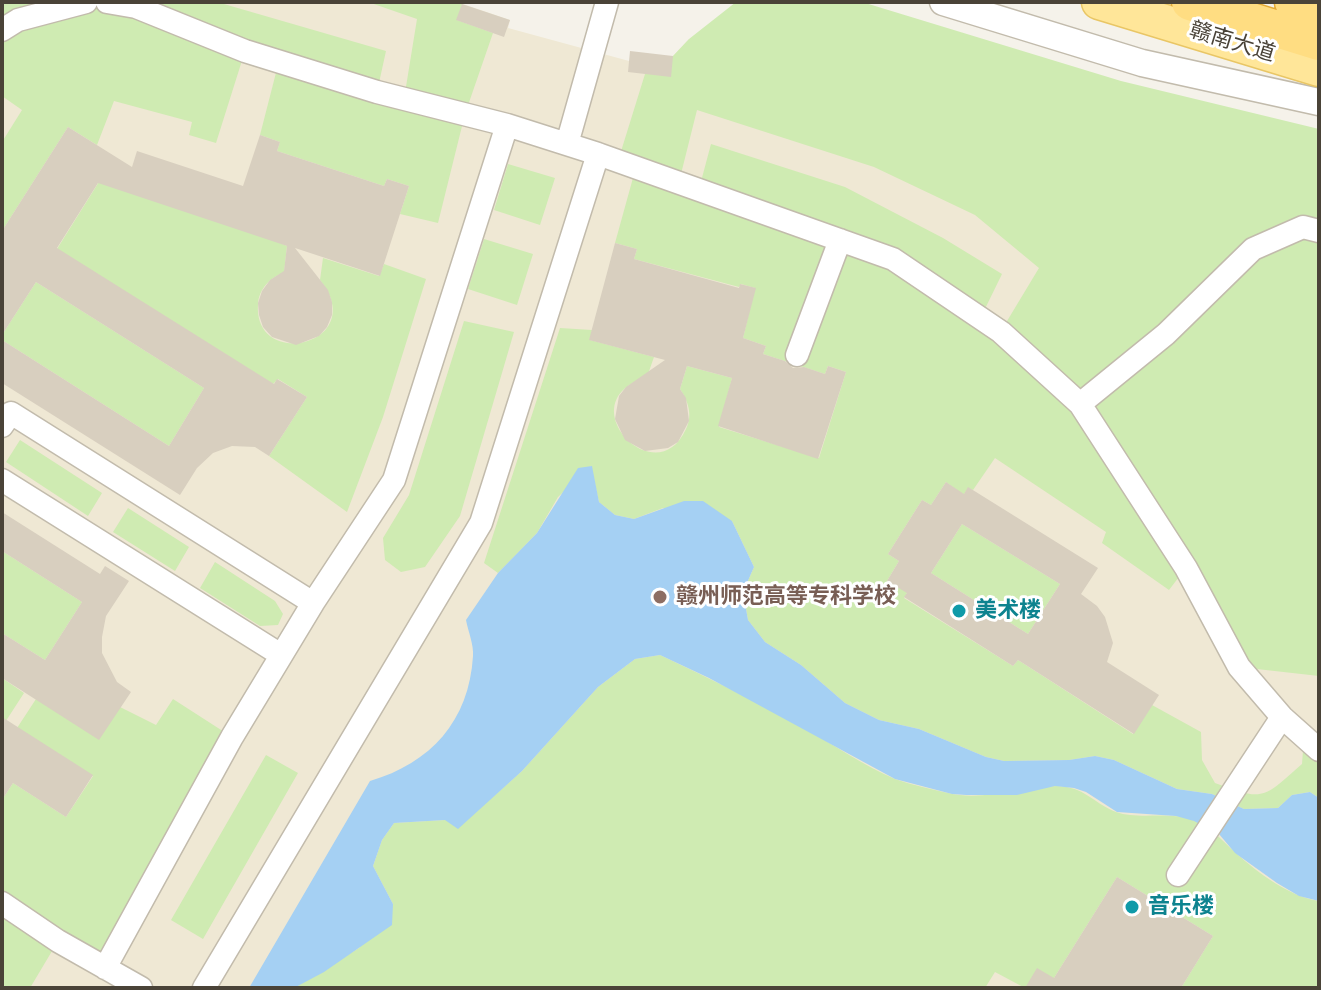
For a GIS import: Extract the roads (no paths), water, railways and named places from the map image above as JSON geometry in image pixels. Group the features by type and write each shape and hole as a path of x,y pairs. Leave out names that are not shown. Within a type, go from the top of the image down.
{"highway":[{"path":"1190,2 1319,42"},
{"path":"1293,2 1319,10"}],"main road":[{"name":"赣南大道","path":"1099,2 1319,69"}],"street":[{"path":"2,30 18,20 86,2"},
{"path":"107,2 136,7 245,51 377,92 507,125 598,154 893,259 981,317 1080,404 1186,568 1239,667 1282,717 1319,750"},
{"path":"567,144 607,2"},
{"path":"943,2 1142,63 1319,102"},
{"path":"105,968 232,737 313,603 394,480 507,125"},
{"path":"204,988 481,523 598,154"},
{"path":"1080,404 1166,334 1253,249 1303,227 1319,231"},
{"path":"797,355 840,240"},
{"path":"2,426 11,413 313,603"},
{"path":"2,480 281,655"},
{"path":"1178,875 1282,717"},
{"path":"2,903 58,941 141,988"}],"water":[{"path":"592,466 599,502 615,515 634,519 684,501 703,501 732,521 754,567 743,592 748,620 765,642 801,665 845,703 879,720 919,729 986,757 1004,761 1069,760 1095,756 1114,760 1177,789 1212,794 1244,809 1278,808 1292,795 1310,792 1319,798 1319,901 1299,896 1277,883 1235,853 1219,834 1194,821 1176,816 1117,812 1074,788 1055,786 1017,795 966,795 895,779 709,678 660,655 635,659 598,687 522,771 458,829 445,820 394,823 382,840 373,866 393,904 392,925 324,972 294,988 249,988 370,781 392,773 428,751 455,719 470,679 473,656 466,620 498,573 537,533 578,468"}],"place":[{"name":"赣州师范高等专科学校","path":"660,597"},
{"name":"美术楼","path":"959,611"},
{"name":"音乐楼","path":"1132,907"}]}
